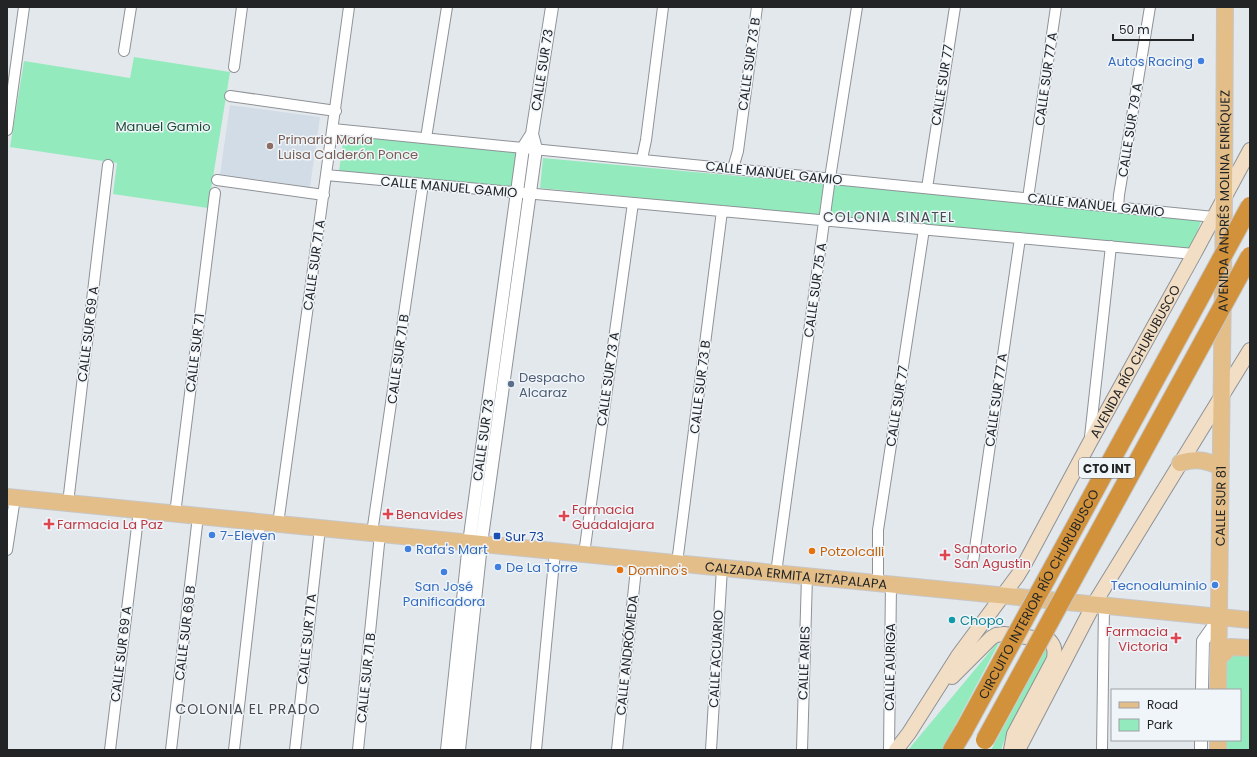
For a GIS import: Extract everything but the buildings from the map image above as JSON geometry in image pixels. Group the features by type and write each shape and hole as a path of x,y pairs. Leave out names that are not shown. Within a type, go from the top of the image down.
{"highway":[{"name":"CIRCUITO INTERIOR RÍO CHURUBUSCO","path":"952,750 1250,206"},
{"name":"CIRCUITO INTERIOR RÍO CHURUBUSCO","path":"982,745 1250,256"}],"main road":[{"name":"AVENIDA ANDRÉS MOLINA ENRÍQUEZ","path":"1222,395 1225,7"},
{"name":"AVENIDA RÍO CHURUBUSCO","path":"896,750 958,656 1024,565 1250,150"},
{"path":"1016,749 1180,463 1250,350"},
{"name":"CALLE SUR 81","path":"1218,689 1222,395"},
{"path":"1180,463 1192,460 1201,460 1221,467"},
{"name":"CALZADA ERMITA IZTAPALAPA","path":"11,497 1250,620"},
{"path":"932,697 986,642 996,635 1004,634 1049,640 1053,644 1055,651 1054,659 1014,734 1016,749"},
{"path":"1219,658 1230,647 1250,648"}],"street":[{"path":"7,130 24,7"},
{"path":"124,51 131,7"},
{"path":"234,67 242,7"},
{"name":"CALLE SUR 71 A","path":"278,524 350,7"},
{"path":"426,138 447,7"},
{"name":"CALLE SUR 73","path":"447,750 475,543 517,193 524,148 532,134 552,7"},
{"path":"642,159 646,140 663,7"},
{"name":"CALLE SUR 73 B","path":"733,168 738,150 757,7"},
{"name":"CALLE SUR 75 A","path":"776,573 830,178 857,7"},
{"name":"CALLE SUR 77","path":"927,188 955,7"},
{"name":"CALLE SUR 77 A","path":"1028,198 1056,7"},
{"name":"CALLE SUR 79 A","path":"1118,207 1150,7"},
{"path":"230,96 336,111"},
{"name":"CALLE MANUEL GAMIO","path":"333,129 1214,217"},
{"name":"CALLE SUR 73","path":"459,750 475,543 531,194 536,149 532,134"},
{"name":"CALLE SUR 69 A","path":"68,503 108,165"},
{"name":"CALLE MANUEL GAMIO","path":"326,175 1194,254"},
{"path":"217,180 324,195"},
{"name":"CALLE SUR 71 B","path":"358,750 376,534 423,184"},
{"name":"CALLE SUR 71","path":"175,514 215,193"},
{"name":"CALLE SUR 73 A","path":"584,554 633,203"},
{"name":"CALLE SUR 73 B","path":"677,563 722,211"},
{"name":"CALLE SUR 77","path":"885,584 878,530 924,229"},
{"name":"CALLE SUR 77 A","path":"973,562 1020,238"},
{"path":"1090,442 1111,246"},
{"path":"7,550 11,497"},
{"name":"CALLE SUR 69 A","path":"110,750 139,510"},
{"name":"CALLE SUR 69 B","path":"171,750 198,516"},
{"path":"234,750 260,522"},
{"name":"CALLE SUR 71 A","path":"295,750 320,528"},
{"path":"536,750 555,551"},
{"name":"CALLE ANDRÓMEDA","path":"617,750 638,559"},
{"name":"CALLE ACUARIO","path":"711,750 722,568"},
{"name":"CALLE ARIES","path":"802,750 807,576"},
{"name":"CALLE AURIGA","path":"885,584 889,750"},
{"path":"1099,605 1102,750"},
{"path":"1202,689 1203,641 1220,617"}],"shaded area":[{"name":"Primaria María Luisa Calderón Ponce","path":"230,105 320,117 310,187 220,174"}],"green space":[{"name":"Manuel Gamio","path":"134,57 230,72 208,208 113,194 117,163 10,147 24,61 130,78"},
{"path":"344,135 519,151 514,188 339,171"},
{"path":"543,158 1202,219 1189,252 540,188"},
{"path":"1002,637 942,750 908,750"},
{"path":"1046,649 1049,658 1005,738 1001,750 991,750"},
{"path":"1234,652 1250,653 1250,750 1225,750 1225,741 1241,741 1241,689 1226,689 1226,665"}],"place":[{"name":"Autos Racing","path":"1201,61"},
{"name":"Primaria María Luisa Calderón Ponce","path":"270,146"},
{"name":"Despacho Alcaraz","path":"511,384"},
{"name":"Benavides","path":"388,514"},
{"name":"Farmacia Guadalajara","path":"564,516"},
{"name":"Farmacia La Paz","path":"49,524"},
{"name":"7-Eleven","path":"212,535"},
{"name":"Sur 73","path":"497,536"},
{"name":"Rafa's Mart","path":"408,549"},
{"name":"Potzolcalli","path":"812,551"},
{"name":"Sanatorio San Agustin","path":"945,555"},
{"name":"De La Torre","path":"498,567"},
{"name":"Domino's","path":"620,570"},
{"name":"San José Panificadora","path":"444,572"},
{"name":"Tecnoaluminio","path":"1215,585"},
{"name":"Chopo","path":"952,620"},
{"name":"Farmacia Victoria","path":"1176,638"}],"district":[{"name":"COLONIA SINATEL","path":"889,217"},
{"name":"COLONIA EL PRADO","path":"248,709"}]}
